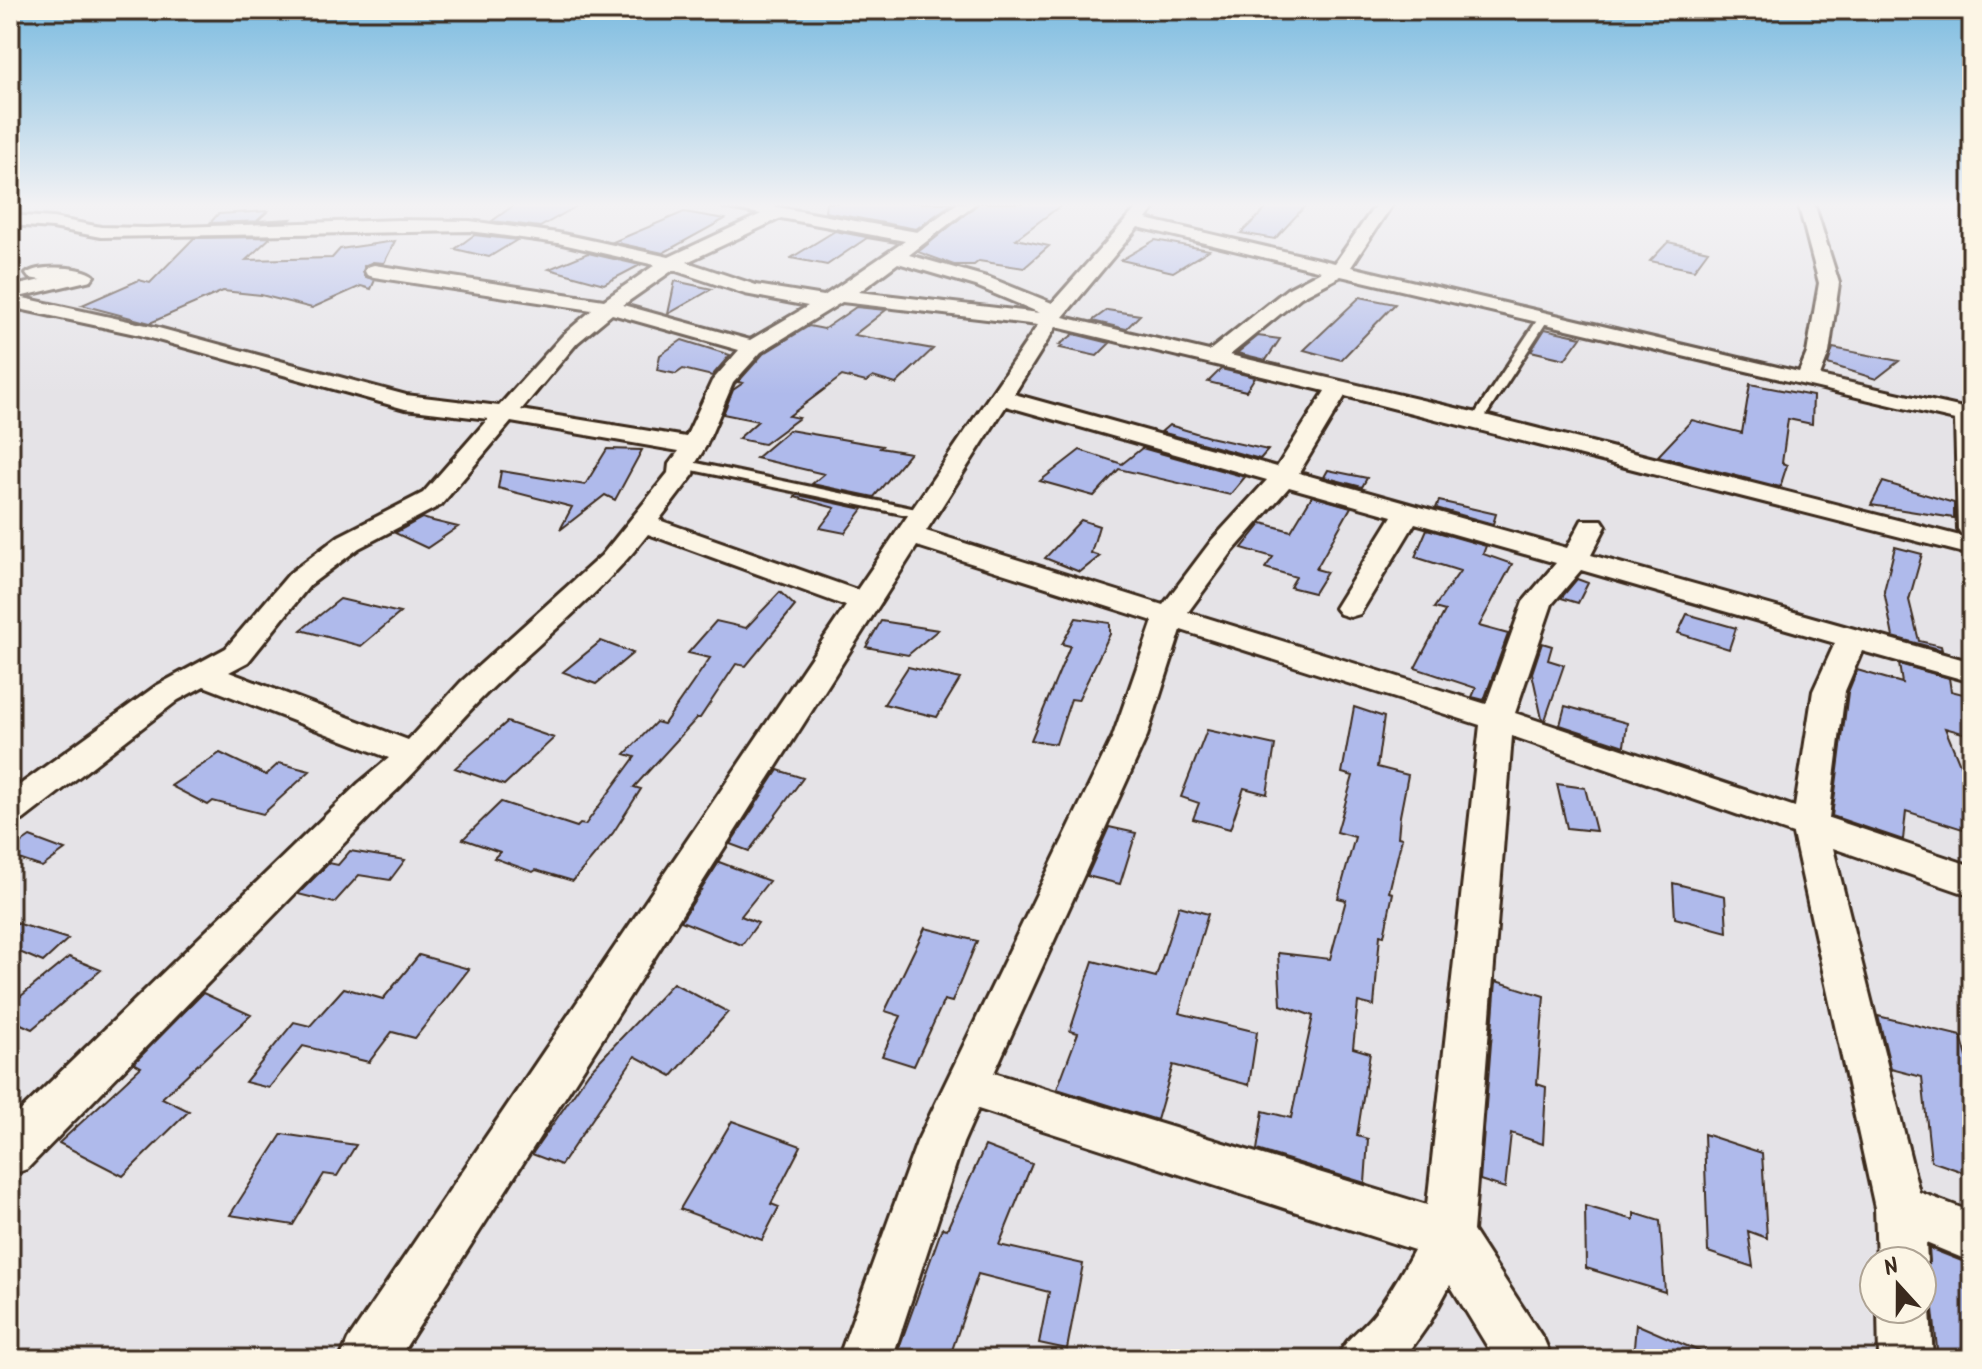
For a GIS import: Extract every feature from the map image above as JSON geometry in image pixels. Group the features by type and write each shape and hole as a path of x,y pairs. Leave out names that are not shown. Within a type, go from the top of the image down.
{"street":[{"path":"10,811 167,693 237,655 300,579 349,542 432,499 570,339 607,307 665,267"},
{"path":"683,267 752,290 1053,316 1213,358 1477,420 1972,547"},
{"path":"10,1153 412,754 472,689 612,561 681,474 723,381 753,347 833,299 879,267"},
{"path":"950,267 1053,316"},
{"path":"367,1359 1053,316 1094,267"},
{"path":"1331,267 1970,416 1972,529"},
{"path":"1807,380 1818,353 1829,283 1824,267"},
{"path":"1213,358 1294,293 1340,269"},
{"path":"374,271 607,307 753,347"},
{"path":"10,293 84,276 36,274"},
{"path":"10,301 144,330 405,402 505,414 688,455"},
{"path":"865,1359 940,1142 1130,736 1170,616 1222,546 1284,477 1339,387"},
{"path":"1001,397 1972,672"},
{"path":"1350,608 1408,512"},
{"path":"643,523 865,603"},
{"path":"916,524 1170,616 1497,719 1972,881"},
{"path":"1364,1359 1376,1352 1422,1287 1448,1236 1497,719 1538,602 1575,559 1592,526"},
{"path":"1852,638 1829,691 1810,828 1899,1208 1901,1245"},
{"path":"203,674 412,754"},
{"path":"967,1085 1448,1236 1525,1359"},
{"path":"1899,1208 1972,1237"},
{"path":"1905,1325 1906,1359"}],"lane":[{"path":"1477,420 1544,318"},
{"path":"688,455 916,524"}],"building":[{"path":"166,267 364,267 364,276 375,280 371,289 361,286 312,308 261,295 223,291 150,323 82,305 139,280 150,283"},
{"path":"554,267 636,267 604,284 549,269"},
{"path":"1151,267 1181,267 1173,272"},
{"path":"675,281 712,289 668,314"},
{"path":"1360,297 1395,304 1341,360 1304,350"},
{"path":"856,307 886,310 854,335 933,349 896,384 873,377 866,382 842,376 789,416 799,418 764,444 738,439 758,421 723,414 733,390 743,383 738,382 763,354 809,326 824,329"},
{"path":"1107,310 1140,315 1126,329 1092,321"},
{"path":"1545,329 1581,337 1565,359 1531,351"},
{"path":"1074,334 1110,343 1097,356 1060,348 1062,346 1059,345"},
{"path":"1258,336 1280,339 1266,360 1237,353"},
{"path":"682,340 730,355 712,376 683,369 676,374 657,370 660,355"},
{"path":"1833,348 1899,361 1876,379 1828,364"},
{"path":"1221,369 1255,377 1246,391 1208,382"},
{"path":"1750,384 1813,396 1812,424 1788,419 1782,463 1787,465 1780,487 1658,456 1692,420 1742,433"},
{"path":"1169,425 1268,450 1260,459 1161,432"},
{"path":"789,430 910,453 874,497 812,484 824,474 756,458"},
{"path":"1142,448 1245,477 1230,495 1119,469 1094,496 1040,481 1080,450 1122,464"},
{"path":"607,449 642,450 615,500 605,495 560,530 572,507 498,488 501,471 585,485"},
{"path":"1328,470 1367,478 1362,487 1324,477"},
{"path":"1883,482 1954,503 1954,518 1871,505"},
{"path":"798,495 863,509 845,533 820,528 835,508 795,497"},
{"path":"1312,496 1351,507 1316,569 1327,572 1314,593 1290,587 1296,577 1265,568 1273,557 1242,548 1262,523 1291,531"},
{"path":"1439,501 1496,514 1493,524 1436,508"},
{"path":"422,518 458,527 427,548 395,533"},
{"path":"1081,520 1099,526 1091,553 1100,556 1080,572 1045,558"},
{"path":"1427,529 1486,546 1483,554 1512,564 1479,626 1508,634 1484,700 1472,697 1476,688 1415,668 1445,611 1434,608 1460,571 1415,557"},
{"path":"1895,547 1922,554 1909,600 1919,641 1941,646 1942,650 1893,637 1884,591"},
{"path":"1577,579 1588,583 1578,603 1561,598"},
{"path":"780,592 795,606 746,666 736,664 700,718 634,787 641,789 613,833 573,881 536,870 533,872 494,858 500,852 463,839 501,802 577,827 585,825 635,757 625,754 656,722 664,724 710,658 688,653 716,621 746,628"},
{"path":"340,599 400,613 361,646 301,630"},
{"path":"1687,614 1736,628 1729,649 1678,633"},
{"path":"1076,618 1110,623 1110,634 1078,700 1071,699 1056,744 1031,740 1070,646 1062,644"},
{"path":"881,621 938,630 908,655 866,647"},
{"path":"601,641 633,653 596,684 563,672"},
{"path":"1542,643 1552,646 1548,660 1564,665 1545,720 1542,719 1532,673"},
{"path":"1899,664 1949,678 1951,691 1963,694 1966,734 1945,728 1968,784 1972,785 1972,832 1906,811 1903,840 1832,816 1848,692 1857,670 1902,683"},
{"path":"908,667 960,679 937,717 884,704"},
{"path":"1565,706 1627,723 1624,746 1560,725"},
{"path":"1354,707 1384,717 1377,767 1408,775 1398,837 1402,838 1389,892 1393,893 1384,936 1380,935 1374,1006 1358,1002 1353,1048 1370,1053 1357,1136 1368,1139 1365,1183 1257,1150 1263,1111 1291,1118 1313,1016 1281,1005 1278,953 1330,959 1346,900 1338,898 1355,837 1337,832 1353,776 1342,773"},
{"path":"507,722 554,738 504,785 455,768"},
{"path":"1207,730 1275,745 1267,794 1244,788 1230,829 1193,819 1199,803 1181,797"},
{"path":"220,753 266,775 279,763 310,771 263,814 213,801 208,805 171,786"},
{"path":"778,770 803,778 749,851 730,844"},
{"path":"1557,784 1585,788 1596,831 1567,828"},
{"path":"1109,827 1136,833 1120,884 1087,876"},
{"path":"30,837 65,850 42,867 10,856 10,851"},
{"path":"350,851 405,860 390,880 359,875 334,903 298,894 329,863 338,865"},
{"path":"719,862 769,881 741,916 758,923 742,945 681,921"},
{"path":"1673,883 1725,896 1727,932 1675,918"},
{"path":"1179,906 1208,914 1179,1013 1257,1032 1249,1085 1173,1065 1157,1120 1057,1089 1078,1033 1070,1031 1093,961 1156,977"},
{"path":"10,921 68,939 43,962 10,948"},
{"path":"925,928 977,941 952,1002 944,1000 914,1066 882,1056 901,1016 885,1011"},
{"path":"419,955 469,969 415,1038 392,1032 369,1062 303,1046 269,1088 245,1082 294,1022 310,1026 344,988 383,999"},
{"path":"69,957 101,970 32,1029 10,1019 10,1005"},
{"path":"1496,981 1544,996 1537,1084 1546,1087 1543,1144 1511,1133 1505,1188 1480,1180"},
{"path":"673,983 728,1012 672,1076 635,1056 561,1165 532,1154 589,1072"},
{"path":"203,993 251,1015 162,1098 189,1111 123,1176 59,1143 141,1067 134,1063"},
{"path":"1878,1016 1961,1036 1967,1057 1972,1058 1972,1175 1931,1161 1922,1077 1891,1069"},
{"path":"732,1121 801,1146 771,1204 779,1207 762,1240 680,1209"},
{"path":"282,1134 356,1145 337,1176 324,1174 293,1225 230,1215"},
{"path":"1704,1134 1762,1153 1767,1238 1748,1231 1753,1267 1708,1252"},
{"path":"985,1146 1032,1164 999,1245 1083,1264 1067,1349 1039,1343 1049,1292 978,1274 949,1359 895,1359 942,1228 947,1229"},
{"path":"1585,1206 1634,1220 1634,1213 1660,1221 1665,1292 1586,1268"},
{"path":"1938,1252 1972,1265 1972,1359 1938,1359 1935,1325 1938,1325"},
{"path":"1636,1324 1717,1359 1633,1359"}]}
